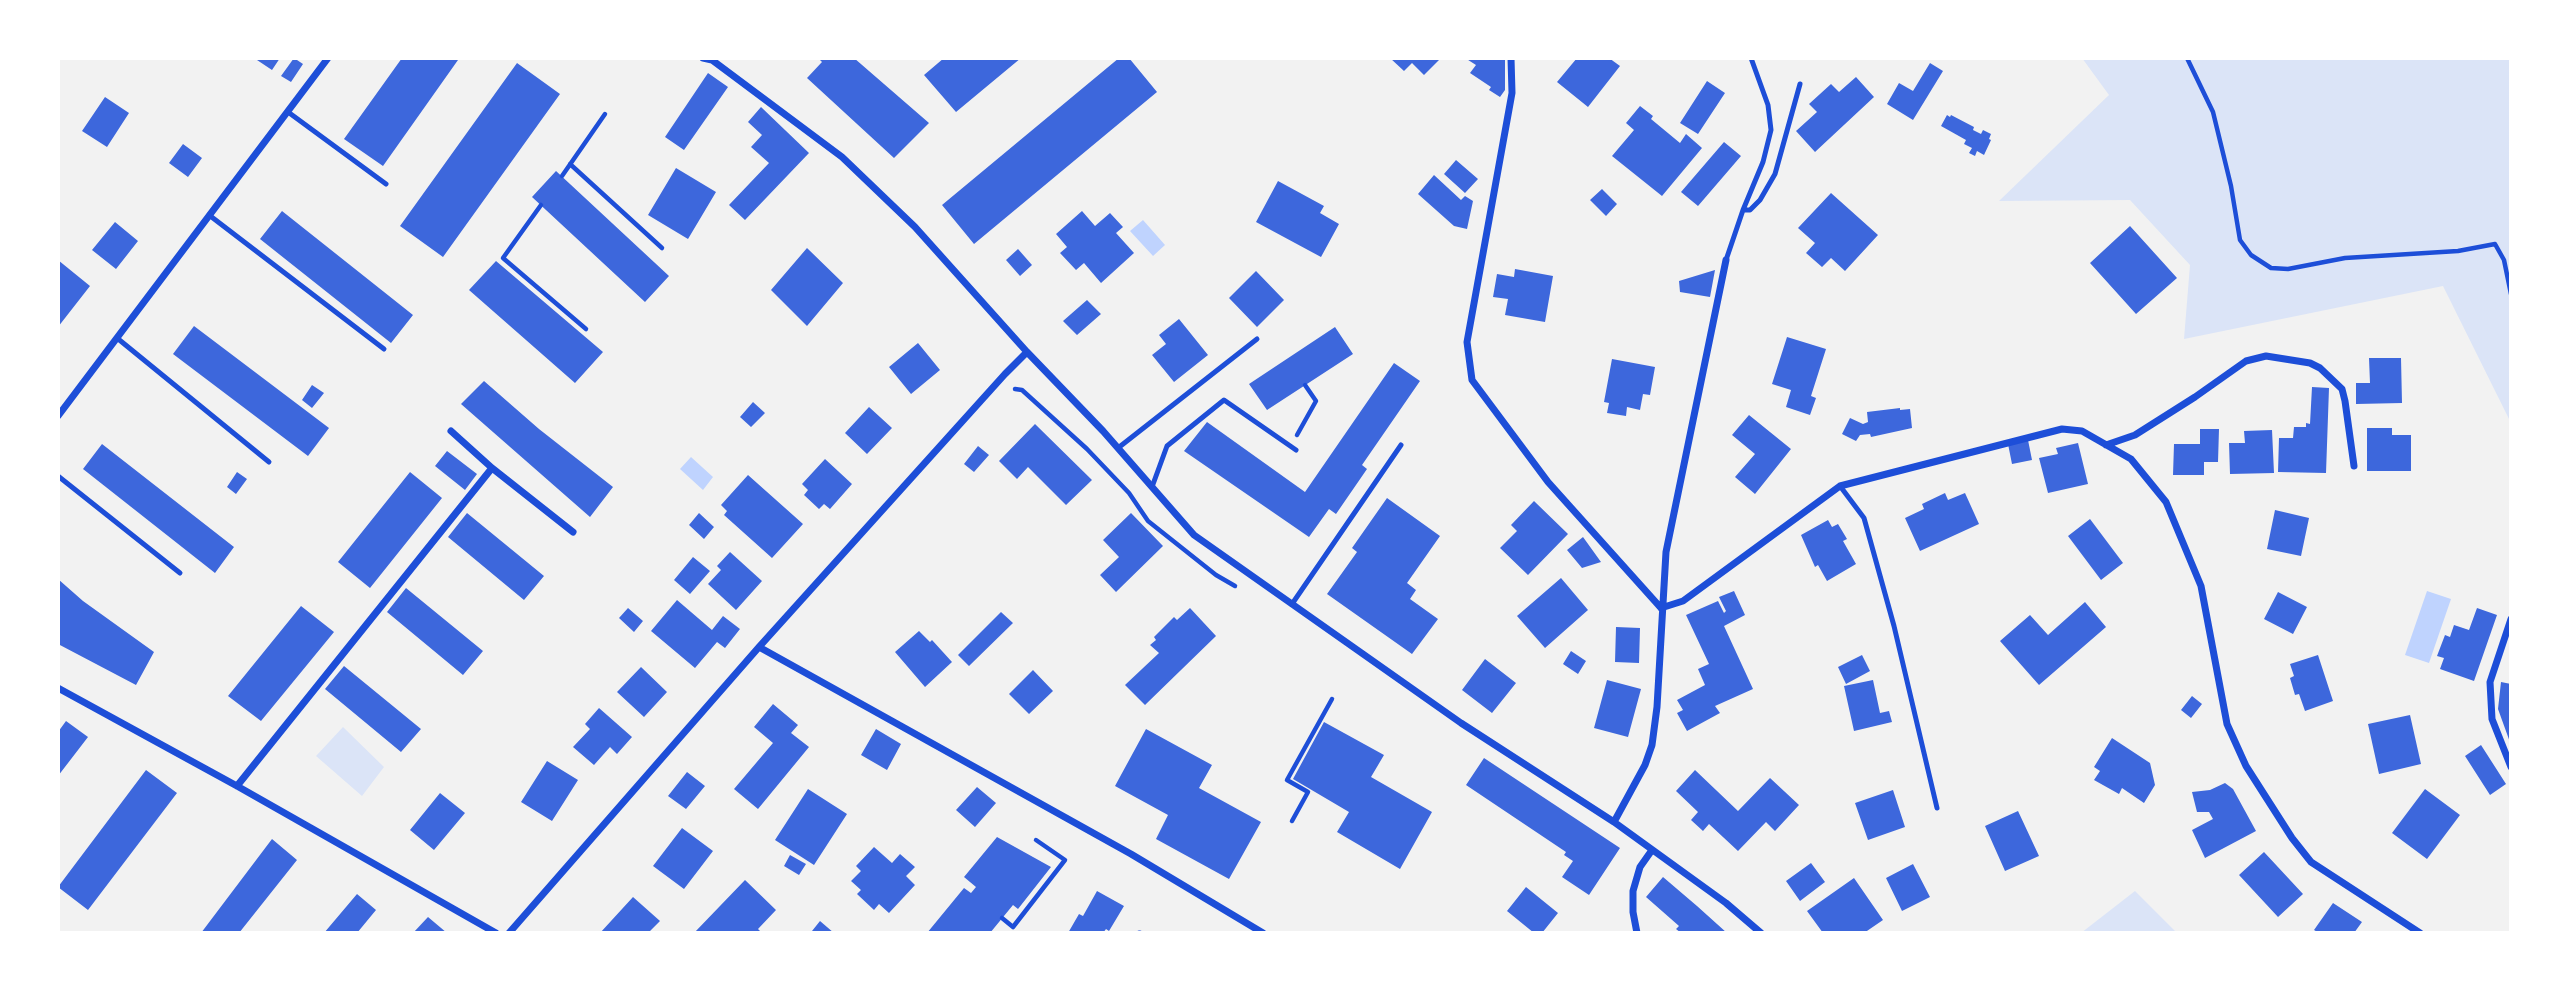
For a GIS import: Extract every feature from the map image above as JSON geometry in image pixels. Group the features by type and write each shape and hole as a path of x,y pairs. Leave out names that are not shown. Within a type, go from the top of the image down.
{"street":[{"path":"58,416 328,58"},
{"path":"703,58 713,59 842,157 915,227 1194,535 1461,723 1614,822 1726,903 1761,933"},
{"path":"1511,58 1512,93 1468,342 1472,380 1548,482 1661,608"},
{"path":"1614,822 1645,765 1652,745 1657,707 1666,552 1726,260"},
{"path":"509,933 760,647 1027,352"},
{"path":"2106,444 2135,435 2246,361 2266,356 2299,361 2320,368 2342,389 2354,466"},
{"path":"1661,608 1683,601 1840,486 2062,429 2082,431 2132,459 2166,502 2201,586 2227,724 2246,766 2292,838 2311,862 2420,933"},
{"path":"451,431 492,468 573,532"},
{"path":"237,786 492,468"},
{"path":"2511,619 2490,682 2492,719 2511,767"},
{"path":"760,647 1131,854 1263,933"},
{"path":"58,688 496,933"},
{"path":"1637,933 1633,891 1640,867 1652,850"}],"lane":[{"path":"1726,260 1742,210 1763,162 1771,130 1768,105 1751,58"},
{"path":"1742,210 1750,209 1760,200 1775,174 1800,84"},
{"path":"288,112 386,184"},
{"path":"209,215 384,349"},
{"path":"117,338 269,462"},
{"path":"1118,448 1257,340"},
{"path":"1152,487 1167,446 1224,400 1293,448"},
{"path":"1292,604 1401,444"},
{"path":"58,477 180,573"},
{"path":"1840,486 1864,519 1894,626 1937,808"}],"path":[{"path":"2187,58 2213,112 2231,186 2240,240 2250,255 2271,268 2288,269 2344,258 2458,251 2495,244 2504,260 2511,294"},
{"path":"562,176 605,114"},
{"path":"569,164 662,248"},
{"path":"541,205 503,258 586,329"},
{"path":"1293,448 1316,401 1305,385"},
{"path":"1292,821 1308,792 1287,780 1332,699"},
{"path":"1002,918 1013,927 1065,860 1035,841"}],"shaded area":[{"path":"2082,58 2511,58 2511,423 2443,286 2184,339 2190,265 2130,200 1999,201 2109,95"},
{"path":"343,727 384,767 362,796 316,756"},
{"path":"2135,891 2177,933 2081,933"}],"water":[{"path":"1143,220 1165,245 1153,256 1130,231"},
{"path":"691,457 713,477 703,490 680,469"},
{"path":"2427,591 2451,599 2429,663 2405,655"}],"building":[{"path":"254,58 280,58 272,70"},
{"path":"294,58 303,64 291,82 281,76"},
{"path":"402,58 458,60 383,166 344,139"},
{"path":"818,58 854,58 929,123 894,158 807,78 822,62"},
{"path":"944,58 1021,58 956,112 924,75"},
{"path":"1119,58 1129,58 1157,92 974,244 942,205"},
{"path":"1390,58 1441,58 1424,75 1412,63 1404,71"},
{"path":"1465,58 1505,58 1505,90 1500,97 1489,90 1491,87 1470,73 1476,65"},
{"path":"1577,58 1609,58 1620,66 1588,107 1557,82"},
{"path":"517,63 560,94 443,257 400,226"},
{"path":"1930,63 1943,71 1913,120 1887,104 1899,83 1913,91"},
{"path":"708,73 728,87 684,150 665,137"},
{"path":"1856,77 1874,97 1815,152 1796,131 1817,112 1809,104 1831,84 1839,92"},
{"path":"1707,81 1725,93 1698,134 1680,123"},
{"path":"105,97 129,113 107,147 82,131"},
{"path":"1640,106 1680,143 1686,134 1702,148 1662,196 1612,156 1634,130 1626,123"},
{"path":"761,107 809,153 745,220 729,205 769,163 751,147 762,135 748,122"},
{"path":"1947,115 1974,127 1973,130 1981,134 1983,130 1991,134 1984,155 1977,151 1975,156 1969,153 1972,148 1964,144 1966,140 1941,126"},
{"path":"1724,142 1741,156 1698,206 1681,192"},
{"path":"183,144 202,158 188,177 169,163"},
{"path":"1456,160 1478,179 1465,193 1444,174"},
{"path":"676,168 716,192 688,239 648,215"},
{"path":"556,171 669,276 645,302 532,197"},
{"path":"1434,175 1461,200 1465,196 1473,201 1467,229 1454,226 1418,194"},
{"path":"1278,181 1324,206 1320,213 1339,224 1321,257 1256,222"},
{"path":"1602,189 1617,204 1606,216 1590,200"},
{"path":"1831,193 1878,235 1845,271 1831,258 1822,267 1806,253 1815,243 1798,228"},
{"path":"282,211 413,315 391,343 260,239"},
{"path":"1082,211 1095,226 1110,213 1123,227 1116,233 1134,253 1101,283 1084,263 1076,270 1060,253 1067,247 1056,234"},
{"path":"115,222 138,241 116,269 92,250"},
{"path":"2130,226 2177,278 2136,314 2090,263"},
{"path":"807,248 843,283 807,326 771,290"},
{"path":"1018,249 1032,265 1020,276 1006,260"},
{"path":"58,260 90,286 58,327"},
{"path":"496,261 603,352 575,383 469,290"},
{"path":"1515,269 1553,276 1545,322 1505,315 1508,299 1493,297 1497,274 1514,277"},
{"path":"1715,270 1710,297 1680,292 1679,281"},
{"path":"1256,271 1284,300 1257,327 1229,298"},
{"path":"1087,300 1101,314 1077,335 1063,321"},
{"path":"1179,319 1208,355 1174,382 1152,355 1166,344 1159,335"},
{"path":"194,326 329,428 308,456 173,354"},
{"path":"1335,327 1353,354 1267,410 1249,384"},
{"path":"1787,337 1826,349 1811,396 1816,398 1810,415 1786,407 1791,390 1772,384"},
{"path":"918,343 940,370 911,394 889,367"},
{"path":"2369,358 2401,358 2402,403 2356,404 2356,383 2370,383"},
{"path":"1612,359 1655,367 1650,395 1643,394 1640,410 1627,407 1626,416 1607,413 1609,403 1604,402"},
{"path":"1394,363 1420,381 1362,465 1367,469 1336,514 1329,509 1309,537 1184,451 1207,422 1305,492"},
{"path":"484,381 539,429 613,487 590,517 461,404"},
{"path":"312,385 324,393 312,408 302,400"},
{"path":"2312,387 2329,388 2326,473 2278,472 2279,438 2293,438 2294,427 2306,427 2306,423 2310,424"},
{"path":"753,402 765,413 751,427 740,417"},
{"path":"869,407 892,428 867,454 845,433"},
{"path":"1910,409 1912,428 1871,437 1870,434 1860,435 1856,441 1842,434 1850,418 1863,424 1868,422 1867,412"},
{"path":"1749,415 1791,449 1755,494 1735,477 1755,454 1732,435"},
{"path":"1035,424 1092,480 1066,505 1028,467 1017,479 999,461"},
{"path":"2367,428 2392,428 2392,435 2411,435 2411,471 2367,471"},
{"path":"2200,429 2219,429 2218,462 2204,462 2204,475 2173,475 2174,444 2200,444"},
{"path":"2272,430 2274,473 2230,474 2229,443 2245,443 2244,431"},
{"path":"2028,440 2032,460 2012,464 2008,444"},
{"path":"2078,443 2088,484 2048,493 2039,458 2058,454 2056,448"},
{"path":"102,444 234,547 215,573 83,469"},
{"path":"978,446 989,455 974,472 964,464"},
{"path":"447,451 477,474 465,490 435,466"},
{"path":"825,459 852,484 830,509 824,504 819,509 804,495 808,490 802,484"},
{"path":"237,472 247,479 236,494 227,487"},
{"path":"410,472 442,498 370,588 338,562"},
{"path":"748,475 803,524 772,558 724,515 727,511 721,505"},
{"path":"1945,493 1948,500 1965,493 1979,524 1920,551 1905,518 1924,509 1922,504"},
{"path":"1387,498 1440,536 1407,583 1416,590 1410,599 1438,619 1412,654 1327,594 1357,552 1352,548"},
{"path":"1534,501 1568,534 1528,575 1500,548 1517,531 1511,525"},
{"path":"2275,510 2309,518 2301,556 2267,549"},
{"path":"467,513 544,576 524,600 448,537"},
{"path":"699,513 714,527 704,539 689,525"},
{"path":"1131,513 1163,546 1116,592 1100,575 1119,557 1103,540"},
{"path":"2090,519 2123,563 2101,580 2068,536"},
{"path":"1828,520 1832,527 1838,524 1847,539 1843,541 1856,564 1827,581 1818,565 1815,567 1801,535"},
{"path":"1583,537 1601,562 1582,568 1567,550"},
{"path":"730,552 762,581 736,610 708,584 721,570 717,566"},
{"path":"693,557 710,571 690,594 674,580"},
{"path":"1561,578 1588,610 1545,648 1517,616"},
{"path":"58,579 83,601 154,652 136,685 58,644"},
{"path":"406,588 483,651 463,675 387,612"},
{"path":"1734,591 1745,615 1724,626 1753,689 1715,706 1720,713 1687,731 1677,713 1683,710 1677,700 1705,685 1698,669 1709,664 1686,615 1718,601 1724,613 1726,611 1719,597"},
{"path":"2278,592 2307,607 2293,634 2264,619"},
{"path":"677,600 712,630 723,616 740,629 725,648 717,642 695,668 651,631"},
{"path":"2085,602 2106,627 2039,685 2000,641 2030,615 2048,635"},
{"path":"301,606 334,632 261,721 228,696"},
{"path":"628,608 643,621 634,632 619,618"},
{"path":"1190,608 1216,636 1145,705 1125,685 1159,653 1150,645 1156,640 1154,637 1174,617 1177,620"},
{"path":"2477,608 2497,615 2474,681 2440,669 2444,658 2437,656 2445,635 2450,637 2454,625 2469,630"},
{"path":"1001,612 1013,623 969,666 958,655"},
{"path":"1616,627 1640,628 1639,663 1615,662"},
{"path":"919,631 930,642 932,640 952,662 925,687 895,652"},
{"path":"1571,651 1586,661 1578,674 1563,664"},
{"path":"1862,655 1870,671 1846,684 1838,667"},
{"path":"2318,655 2333,701 2305,711 2299,694 2295,695 2290,678 2294,676 2290,664"},
{"path":"1485,659 1516,683 1492,713 1462,690"},
{"path":"344,666 421,729 401,752 325,689"},
{"path":"641,667 667,692 644,717 617,692"},
{"path":"1033,670 1053,691 1029,714 1009,694"},
{"path":"1607,680 1641,689 1628,737 1594,728"},
{"path":"1873,680 1880,713 1889,711 1892,722 1854,731 1844,686"},
{"path":"2501,682 2511,684 2511,745 2498,709"},
{"path":"2192,696 2202,704 2191,718 2181,710"},
{"path":"773,704 798,725 791,733 809,747 758,809 734,789 773,743 754,727"},
{"path":"599,708 632,737 617,754 610,747 594,765 573,747 590,729 585,724"},
{"path":"2410,715 2421,764 2379,774 2368,724"},
{"path":"66,721 88,737 58,776 58,732"},
{"path":"1324,722 1384,755 1371,777 1432,812 1400,869 1337,832 1349,812 1293,779"},
{"path":"876,729 901,744 887,770 861,755"},
{"path":"1146,729 1212,765 1199,788 1261,822 1229,879 1156,839 1168,815 1115,786"},
{"path":"2112,738 2150,763 2155,785 2144,803 2122,788 2119,794 2094,780 2100,771 2094,767"},
{"path":"2481,745 2506,784 2490,795 2465,756"},
{"path":"1484,758 1620,848 1589,895 1562,877 1573,861 1564,855 1566,852 1466,785"},
{"path":"547,761 578,780 552,821 521,802"},
{"path":"146,770 177,793 88,910 58,887"},
{"path":"1695,770 1738,811 1770,778 1799,805 1775,831 1766,822 1738,851 1709,824 1703,831 1691,820 1698,812 1676,791"},
{"path":"687,772 705,786 686,809 668,796"},
{"path":"2225,783 2233,789 2256,831 2205,858 2192,830 2213,819 2209,812 2197,812 2192,792 2210,790"},
{"path":"977,787 996,803 975,827 956,810"},
{"path":"808,789 847,814 814,865 775,840"},
{"path":"2425,789 2460,815 2427,859 2392,833"},
{"path":"1893,790 1905,827 1868,840 1855,803"},
{"path":"440,793 465,813 434,850 410,830"},
{"path":"2018,811 2039,856 2005,871 1985,826"},
{"path":"682,828 713,851 684,889 653,866"},
{"path":"997,837 1051,867 1018,909 1013,905 990,933 927,933 964,888 971,893 976,887 964,877"},
{"path":"272,839 297,860 239,933 201,933"},
{"path":"874,847 892,863 900,854 915,867 906,876 915,885 889,913 879,904 874,910 857,894 861,890 851,881 861,871 856,866"},
{"path":"2264,852 2303,894 2278,917 2239,875"},
{"path":"790,855 806,864 799,875 784,866"},
{"path":"1811,863 1825,882 1800,901 1786,881"},
{"path":"1913,864 1930,897 1902,911 1886,878"},
{"path":"1663,877 1727,933 1681,933 1676,929 1679,926 1646,897"},
{"path":"1854,878 1883,920 1864,933 1823,933 1807,911"},
{"path":"745,880 776,910 758,929 762,933 694,933"},
{"path":"1526,887 1558,913 1542,933 1534,933 1507,911"},
{"path":"1097,891 1124,906 1109,931 1106,929 1103,933 1068,933 1079,914 1083,916"},
{"path":"357,894 376,910 357,933 324,933"},
{"path":"633,897 660,921 648,933 600,933"},
{"path":"2333,903 2362,922 2354,933 2319,933 2314,930"},
{"path":"428,917 447,933 413,933"},
{"path":"820,921 834,933 814,933 812,931"}]}
